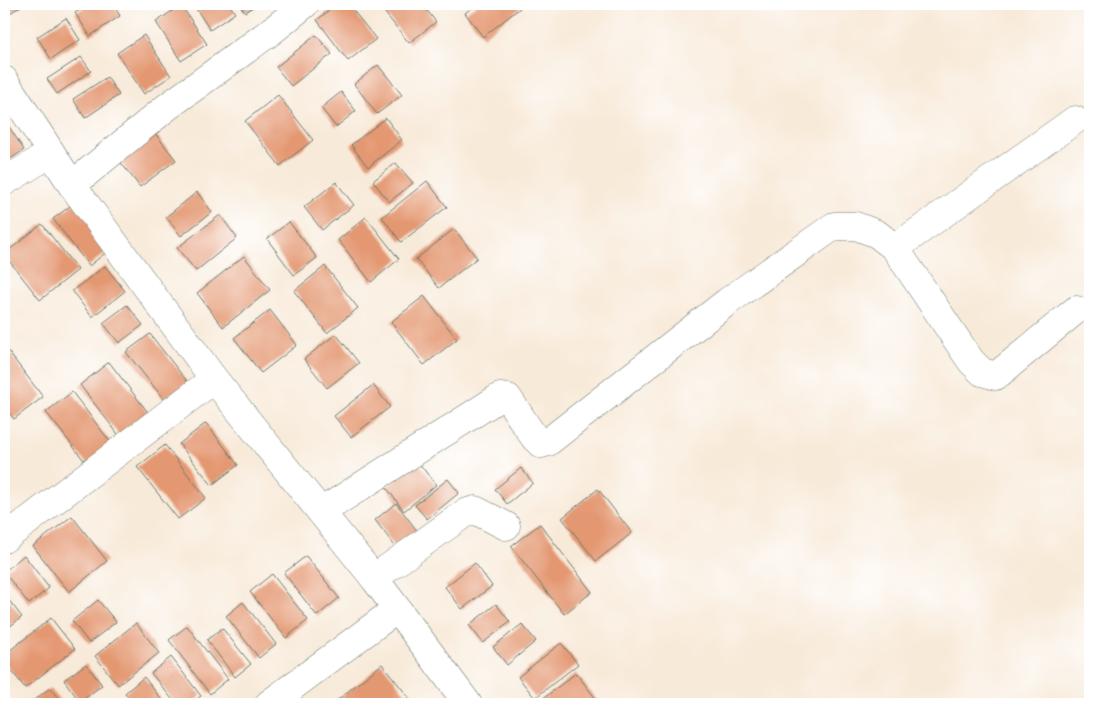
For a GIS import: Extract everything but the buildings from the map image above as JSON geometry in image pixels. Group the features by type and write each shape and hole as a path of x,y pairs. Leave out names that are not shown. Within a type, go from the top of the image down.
{"street":[{"path":"72,185 167,107 273,30 305,4"},
{"path":"4,80 72,185 214,379 374,578 468,704"},
{"path":"895,248 1074,120"},
{"path":"4,182 51,153"},
{"path":"320,512 500,397 508,398 534,437 541,444 548,442 727,302 834,226 856,226 877,234 895,248 971,361 982,372 996,376 1076,310"},
{"path":"4,539 214,379"},
{"path":"374,578 465,513 475,510 506,526"},
{"path":"269,704 397,609"}]}
